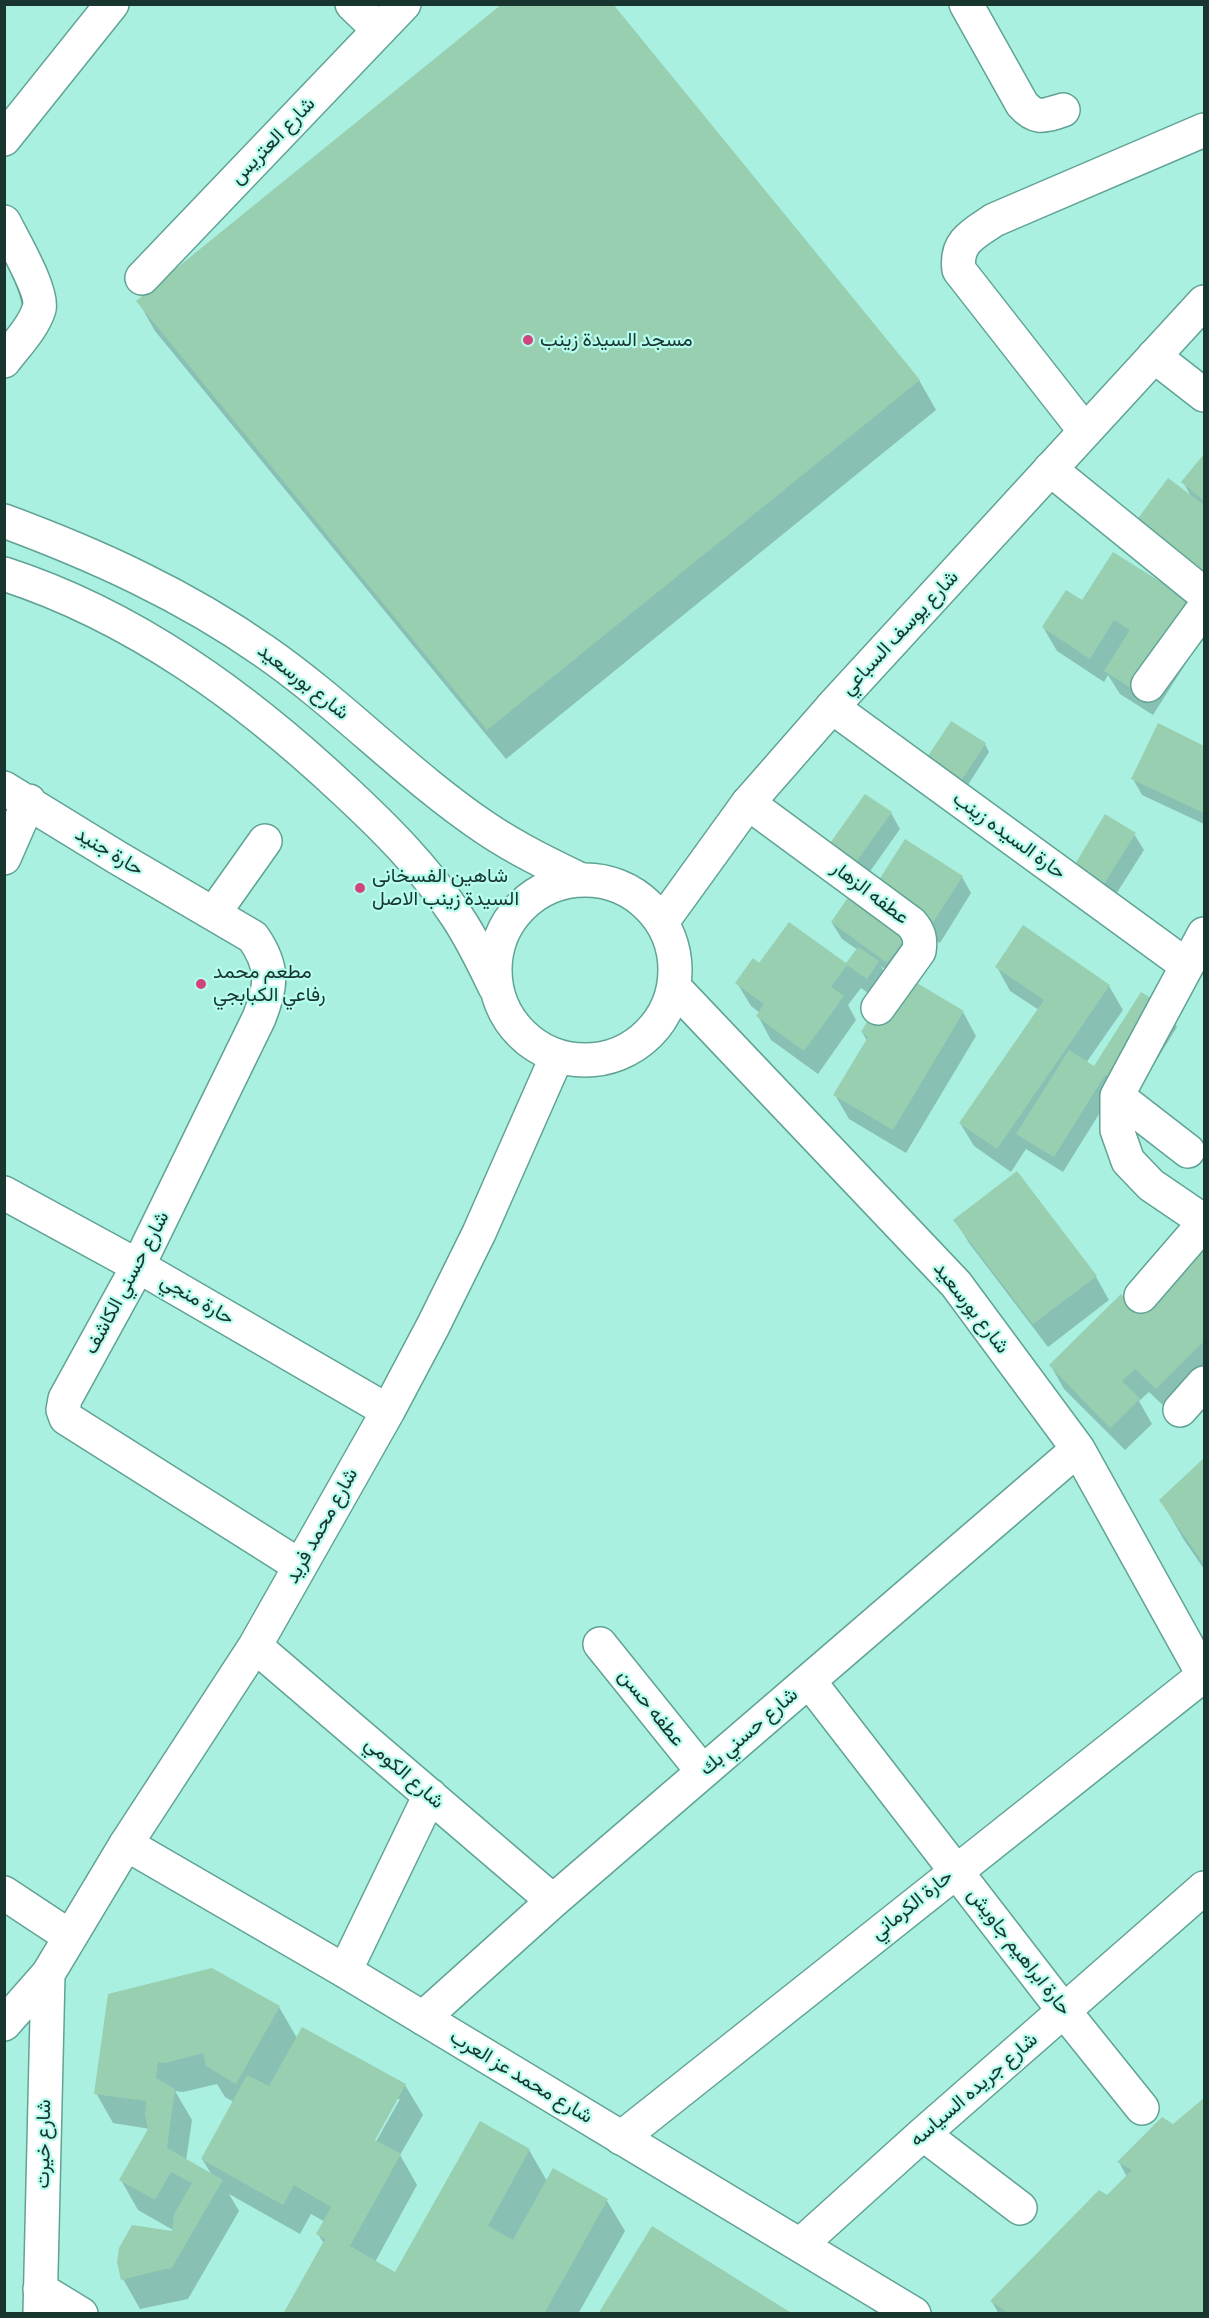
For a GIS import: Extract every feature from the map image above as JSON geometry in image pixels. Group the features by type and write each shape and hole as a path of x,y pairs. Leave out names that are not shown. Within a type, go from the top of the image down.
{"street":[{"path":"4,139 112,4"},
{"path":"352,4 379,30"},
{"name":"شارع العتريس","path":"142,278 404,4"},
{"path":"966,4 1022,104 1031,114 1043,116 1063,111"},
{"path":"1085,431 959,270 958,258 961,247 970,236 994,220 1204,130"},
{"path":"4,222 35,284 40,308 27,332 4,361"},
{"name":"شارع يوسف السباعي","path":"662,922 748,803 832,707 1204,302"},
{"path":"1154,356 1204,395"},
{"path":"1050,469 1204,594"},
{"name":"شارع بورسعيد","path":"4,521 73,547 139,577 203,612 264,651 322,695 487,829 528,854 579,879"},
{"path":"4,574 98,613 164,650 228,691 281,732 380,823 420,867 456,914 495,987 503,1009 516,1029 535,1046 556,1056 587,1060 618,1054 644,1039 663,1015 674,987 675,964 671,942 662,922 646,903 626,890 603,882 579,879 542,890 513,914 496,948 495,987"},
{"path":"1148,685 1204,608"},
{"name":"حارة السيده زينب","path":"832,707 1186,965"},
{"path":"4,858 16,795"},
{"name":"حارة جنيد","path":"16,795 118,858 214,913"},
{"name":"عطفه الزهار","path":"748,803 911,923 918,931 921,941 919,951 878,1008"},
{"path":"214,913 265,841"},
{"name":"شارع حسني الكاشف","path":"214,913 253,937 265,954 270,976 267,997 138,1266 65,1399 63,1410 66,1418 300,1566"},
{"path":"1141,1296 1204,1222 1151,1185 1128,1161 1116,1130 1117,1096 1204,934"},
{"name":"شارع بورسعيد","path":"674,987 956,1284 1078,1449 1204,1675"},
{"name":"شارع محمد فريد","path":"4,2024 48,1974 126,1844 255,1646 388,1411 479,1233 556,1056"},
{"path":"1117,1096 1188,1151"},
{"name":"حارة منجي","path":"4,1193 138,1266 388,1411"},
{"path":"1180,1410 1204,1383"},
{"name":"شارع حسني بك","path":"423,2018 553,1901 1078,1449"},
{"name":"عطفه حسن","path":"600,1644 703,1772"},
{"name":"شارع الكومي","path":"255,1646 553,1901"},
{"name":"حارة الكرماني","path":"621,2138 1204,1675"},
{"name":"حارة ابراهيم جاويش","path":"809,1681 1064,2011 1142,2108"},
{"path":"345,1971 430,1795"},
{"name":"شارع محمد عز العرب","path":"126,1844 345,1971 914,2313"},
{"name":"شارع جريده السياسه","path":"800,2245 1204,1888"},
{"path":"4,1893 69,1936"},
{"name":"شارع خيرت","path":"40,2301 48,1974"},
{"path":"923,2134 1020,2208"},
{"path":"40,2301 81,2313"}],"building":[{"name":"مسجد السيدة زينب","path":"502,4 613,4 920,380 487,730 136,301"},
{"path":"1204,454 1204,501 1181,482"},
{"path":"1168,478 1204,505 1204,591 1127,533"},
{"path":"1113,552 1196,604 1139,693 1104,671 1130,630 1114,620 1090,659 1042,627 1066,590 1082,600"},
{"path":"951,721 986,743 961,781 926,759"},
{"path":"1158,723 1204,746 1204,813 1131,779"},
{"path":"865,794 892,812 844,879 818,860"},
{"path":"1105,814 1136,833 1104,884 1074,866"},
{"path":"905,839 963,876 930,927 872,891"},
{"path":"849,896 906,937 887,963 831,922"},
{"path":"789,922 846,963 858,947 879,961 867,979 847,965 831,987 844,996 804,1051 756,1016 764,1004 735,983 753,958 759,963"},
{"path":"1023,925 1110,985 997,1149 959,1123 1044,1000 995,967"},
{"path":"897,971 964,1011 893,1130 833,1095 868,1037 861,1032"},
{"path":"1141,992 1169,1009 1122,1085 1105,1075 1054,1157 1016,1134 1069,1050 1094,1066"},
{"path":"1017,1171 1097,1276 1033,1324 953,1220"},
{"path":"1204,1245 1204,1341 1156,1389 1135,1369 1122,1381 1140,1399 1110,1428 1049,1365 1121,1294 1135,1309"},
{"path":"1204,1458 1204,1564 1159,1500"},
{"path":"212,1968 280,2006 236,2084 206,2066 203,2053 165,2063 158,2062 156,2078 175,2089 167,2148 223,2180 171,2269 121,2280 117,2262 119,2248 132,2225 172,2231 174,2214 192,2183 171,2172 155,2200 119,2180 148,2129 145,2115 146,2101 94,2094 108,1994"},
{"path":"302,2027 406,2084 375,2140 401,2154 350,2246 395,2272 480,2121 530,2149 488,2226 513,2240 553,2168 608,2199 544,2314 283,2314 325,2239 316,2234 331,2207 294,2185 283,2205 201,2159 247,2075 269,2086"},
{"path":"1204,2098 1204,2314 1010,2314 990,2301 1099,2190 1107,2195 1132,2170 1117,2162 1162,2117 1173,2124"},
{"path":"652,2226 793,2314 598,2314"}],"place":[{"name":"مسجد السيدة زينب","path":"528,340"},
{"name":"شاهين الفسخانى السيدة زينب الاصل","path":"360,888"},
{"name":"مطعم محمد رفاعي الكبابجي","path":"201,984"}]}
